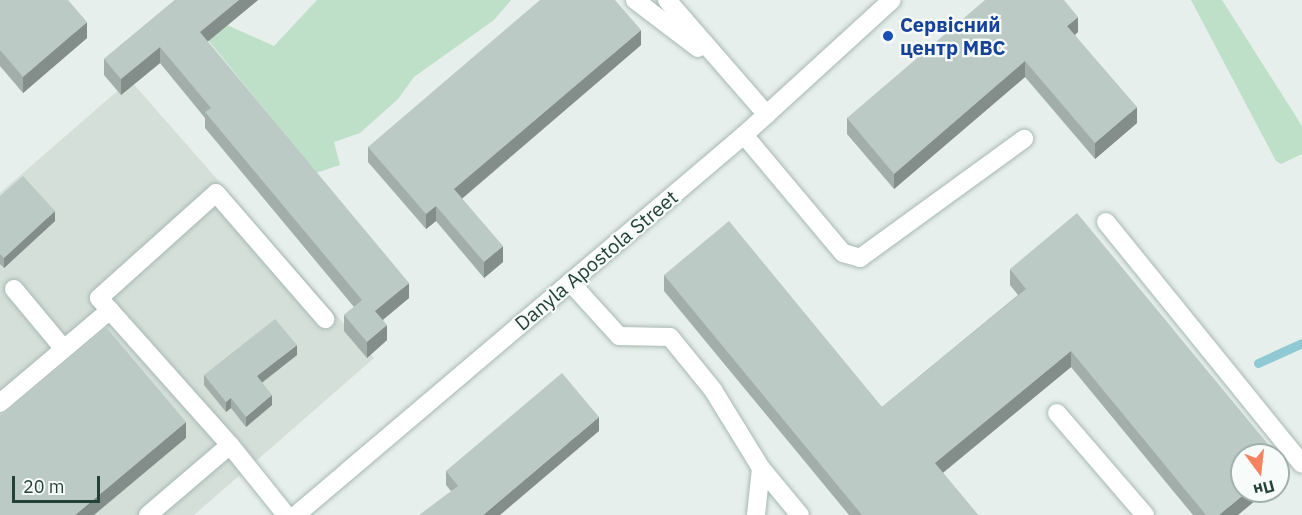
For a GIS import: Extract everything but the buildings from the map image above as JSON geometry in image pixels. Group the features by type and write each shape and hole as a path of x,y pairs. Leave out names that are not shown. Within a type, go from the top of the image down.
{"street":[{"path":"635,0 730,72"},
{"path":"667,0 767,115"},
{"name":"Danyla Apostola Street","path":"299,513 744,135 892,0"},
{"path":"744,135 843,253 860,258 1024,139"},
{"path":"299,513 230,445 99,298 216,193 324,319"},
{"path":"1106,222 1302,464"},
{"path":"570,282 619,336 670,337 713,390 760,468 800,515"},
{"path":"14,289 64,349"},
{"path":"0,403 110,310"},
{"path":"1057,413 1145,515"},
{"path":"148,515 230,445"},
{"path":"756,515 760,468"}],"shaded area":[{"path":"130,80 374,358 194,515 0,515 0,193"}],"green space":[{"path":"317,0 511,0 494,20 414,77 398,99 360,133 334,142 340,165 316,173 178,3 274,46"},
{"path":"1191,0 1222,0 1302,126 1302,154 1281,164 1276,161"}],"waterway":[{"path":"1258,363 1302,343"}],"place":[{"name":"Сервісний центр МВС","path":"888,36"}]}
